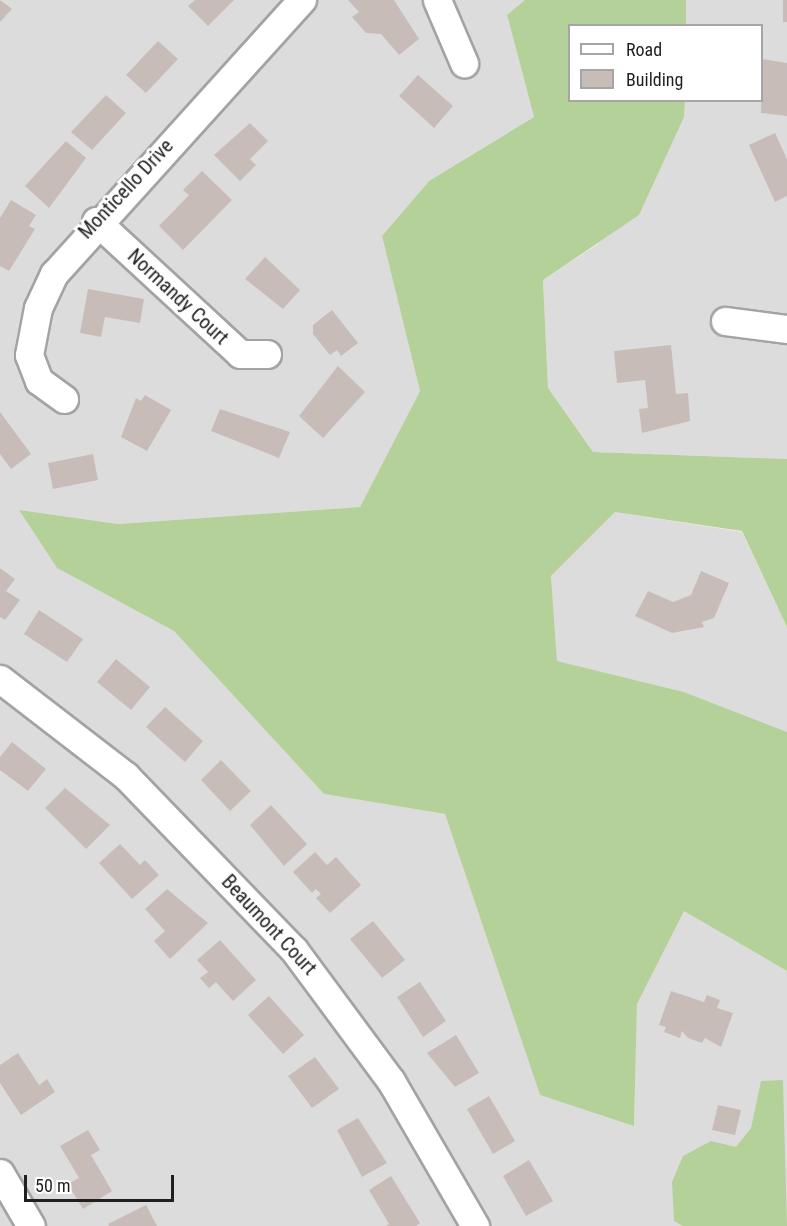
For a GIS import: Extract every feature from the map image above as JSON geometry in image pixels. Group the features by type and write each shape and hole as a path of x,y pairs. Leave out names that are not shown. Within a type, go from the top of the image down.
{"street":[{"name":"Monticello Drive","path":"64,399 33,372 30,334 54,274 96,221 302,0"},
{"path":"437,0 464,63"},
{"name":"Normandy Court","path":"96,221 240,354 267,354"},
{"path":"725,321 787,329"},
{"name":"Beaumont Court","path":"0,679 126,776 294,950 386,1072 475,1226"},
{"path":"0,1173 31,1226"}],"shaded area":[{"path":"0,0 525,0 507,16 534,117 429,181 382,236 420,391 360,507 118,524 19,510 57,568 174,631 324,794 445,814 540,1095 634,1125 637,1004 684,910 787,971 787,1226 0,1226"},
{"path":"686,0 787,0 787,459 593,452 548,388 543,280 598,244 684,117 685,102 763,102 763,24 686,24"},
{"path":"615,512 742,532 787,627 787,732 684,692 557,661 551,576"}],"green space":[{"path":"525,0 686,0 686,24 568,24 568,102 685,102 684,117 639,215 543,280 548,388 593,452 787,459 787,627 742,531 615,512 551,576 557,661 684,692 787,732 787,971 684,911 637,1004 634,1126 540,1095 445,814 324,794 174,631 57,568 19,510 118,524 360,507 420,391 382,236 429,181 534,117 507,15"},
{"path":"783,1080 787,1226 683,1226 674,1221 672,1182 683,1156 711,1141 736,1147 751,1128 761,1081"}],"building":[{"path":"0,0 12,9 0,22"},
{"path":"195,0 234,0 208,26 188,6"},
{"path":"348,0 394,0 419,39 399,55 381,34 366,33 352,17 359,12"},
{"path":"783,0 787,0 787,22 783,22"},
{"path":"158,41 178,59 146,93 126,75"},
{"path":"763,59 787,63 787,116 761,113"},
{"path":"418,75 453,106 434,128 399,96"},
{"path":"106,95 126,113 92,150 71,132"},
{"path":"250,123 268,141 250,159 256,165 240,181 214,155"},
{"path":"775,133 787,159 787,196 775,202 749,145"},
{"path":"66,141 86,158 49,208 25,186"},
{"path":"202,171 232,200 183,250 159,226 189,195 183,190"},
{"path":"11,200 36,215 29,226 35,229 9,271 0,266 0,218"},
{"path":"265,257 300,290 283,309 245,279"},
{"path":"88,289 144,299 140,323 105,317 101,337 80,333"},
{"path":"332,310 358,343 341,356 337,350 330,355 313,334 313,325"},
{"path":"671,345 676,394 688,393 690,421 642,433 639,409 648,408 645,380 617,383 614,351"},
{"path":"338,366 365,392 323,438 299,416"},
{"path":"145,395 171,410 147,451 121,437 136,398 141,401"},
{"path":"220,409 290,432 279,458 211,431"},
{"path":"0,412 31,454 11,469 0,454"},
{"path":"93,454 98,480 53,489 48,463"},
{"path":"0,568 15,579 6,591 20,600 5,620 0,617"},
{"path":"701,571 729,583 714,618 702,622 704,627 672,633 635,616 648,591 673,602 691,595"},
{"path":"39,610 83,639 67,662 24,634"},
{"path":"116,659 150,687 131,710 97,682"},
{"path":"165,707 203,741 185,762 146,727"},
{"path":"12,742 46,769 28,791 0,770 0,757"},
{"path":"221,760 251,791 230,811 201,780"},
{"path":"65,788 110,825 86,849 45,808"},
{"path":"271,805 307,844 284,866 250,825"},
{"path":"120,844 140,865 145,860 159,875 132,899 99,863"},
{"path":"315,852 327,865 336,857 361,885 330,913 316,898 321,894 316,889 312,893 293,872"},
{"path":"167,889 208,923 170,959 154,941 165,931 145,909"},
{"path":"373,921 405,960 382,978 350,939"},
{"path":"220,940 256,980 233,1001 216,982 209,988 200,978 208,972 197,960"},
{"path":"420,982 446,1021 423,1037 397,997"},
{"path":"671,991 704,1002 707,995 720,1000 717,1008 733,1013 721,1047 705,1038 702,1043 688,1038 682,1031 680,1038 664,1032 666,1027 659,1025"},
{"path":"269,996 304,1035 283,1054 248,1015"},
{"path":"456,1035 479,1073 455,1087 427,1053"},
{"path":"18,1053 39,1085 47,1079 55,1092 21,1115 0,1083 0,1065"},
{"path":"315,1057 339,1089 312,1108 288,1076"},
{"path":"489,1096 515,1141 493,1154 467,1109"},
{"path":"718,1105 741,1110 735,1135 712,1130"},
{"path":"358,1118 387,1163 362,1177 337,1130"},
{"path":"88,1130 100,1150 91,1155 112,1191 83,1209 68,1184 79,1178 60,1146"},
{"path":"529,1160 553,1201 526,1216 503,1176"},
{"path":"391,1176 420,1223 416,1226 386,1226 389,1224 369,1190"},
{"path":"146,1205 157,1226 109,1226 108,1224"}]}
